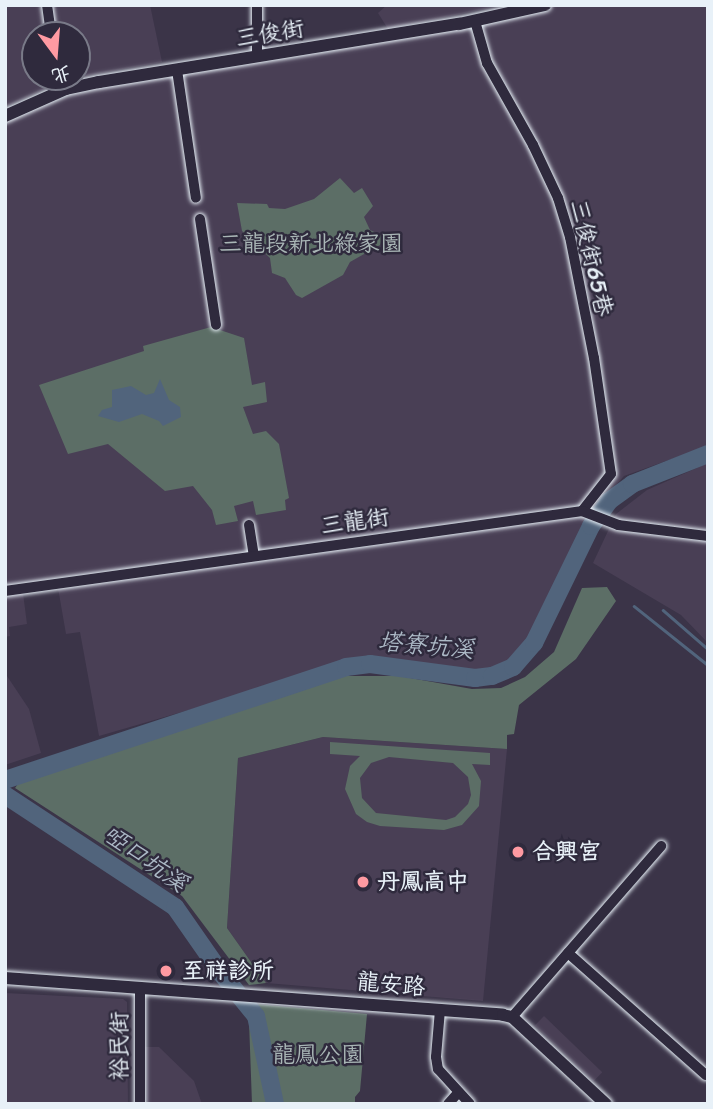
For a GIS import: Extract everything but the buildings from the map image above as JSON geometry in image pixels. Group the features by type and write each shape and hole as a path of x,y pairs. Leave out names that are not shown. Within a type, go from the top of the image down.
{"street":[{"path":"257,5 257,57"},
{"name":"三俊街","path":"91,80 257,57 475,21 545,5"},
{"name":"三俊街65巷","path":"475,21 487,63 533,145 558,198 570,237 596,371 611,474 585,512"},
{"path":"177,70 196,198"},
{"name":"三俊街","path":"5,116 50,91"},
{"path":"200,219 216,325"},
{"path":"585,512 618,525 708,536"},
{"name":"三龍街","path":"5,591 585,512"},
{"path":"249,525 254,556"},
{"path":"606,1104 513,1017 661,846"},
{"path":"568,953 706,1075"},
{"path":"5,978 140,988"},
{"name":"龍安路","path":"140,988 513,1017"},
{"name":"裕民街","path":"140,988 140,1104"},
{"path":"440,1010 436,1057 438,1069 470,1104"},
{"path":"448,1104 458,1093"}],"shaded area":[{"path":"5,5 40,5 44,21 21,21 21,91 40,91 5,107"},
{"path":"52,5 150,5 162,62 91,75 91,21 54,21"},
{"path":"387,5 503,5 388,29 378,13"},
{"path":"553,5 708,5 708,446 624,476 596,508 527,639 509,661 480,672 372,657 99,736 80,632 66,634 58,588 23,593 27,624 9,627 10,636 5,637 5,123 69,91 91,91 91,87 539,12"},
{"path":"708,463 708,643 681,615 593,563 616,514 647,490"},
{"path":"5,673 29,709 41,753 5,765"},
{"name":"丹鳳高中","path":"323,737 507,749 483,1001 266,983 227,928 238,758"},
{"path":"5,993 123,999 127,1002 128,1104 5,1104"},
{"path":"544,1016 602,1072 593,1082 535,1025"},
{"path":"145,1047 159,1047 194,1081 202,1104 147,1104"}],"green space":[{"name":"三龍段新北綠家園","path":"340,178 354,193 362,188 373,206 364,217 370,230 383,236 380,245 350,262 343,275 302,298 296,295 285,278 272,273 270,258 242,231 237,203 267,204 269,208 285,209 314,199"},
{"path":"211,327 244,338 252,385 265,382 267,402 243,407 253,434 266,431 279,444 289,498 285,500 286,510 256,515 253,501 234,506 238,521 216,525 212,510 193,486 165,491 108,444 68,454 39,385 144,351 143,346"},
{"path":"607,587 616,601 576,659 519,705 514,734 507,735 507,749 323,737 238,758 227,928 266,983 249,985 182,896 15,788 21,780 338,676 399,676 472,689 501,688 525,677 554,652 582,588"},
{"path":"330,742 490,753 490,765 472,764 481,781 479,806 462,825 444,830 380,826 367,822 356,814 345,789 350,766 360,756 330,754","holes":["389,757 453,763 468,777 471,795 468,804 455,817 446,820 376,813 362,798 360,778 371,763"]},
{"name":"龍鳳公園","path":"256,1004 367,1014 360,1091 355,1097 355,1104 252,1104 249,1021 255,1027 263,1071 274,1069 264,1021"}],"water":[{"path":"160,379 169,400 180,407 181,417 163,426 159,421 142,414 119,422 98,416 102,410 112,407 112,390 131,386 146,395 154,393"}],"waterway":[{"name":"塔寮坑溪","path":"5,780 346,667 370,664 475,678 492,676 513,667 534,643 591,526 609,501 632,484 708,454"},
{"path":"634,606 708,665"},
{"path":"663,610 708,649"},
{"name":"啞口坑溪","path":"5,795 175,907 221,973 256,1016 275,1104"}],"place":[{"name":"合興宮","path":"518,852"},
{"name":"丹鳳高中","path":"363,882"},
{"name":"至祥診所","path":"166,971"}]}
